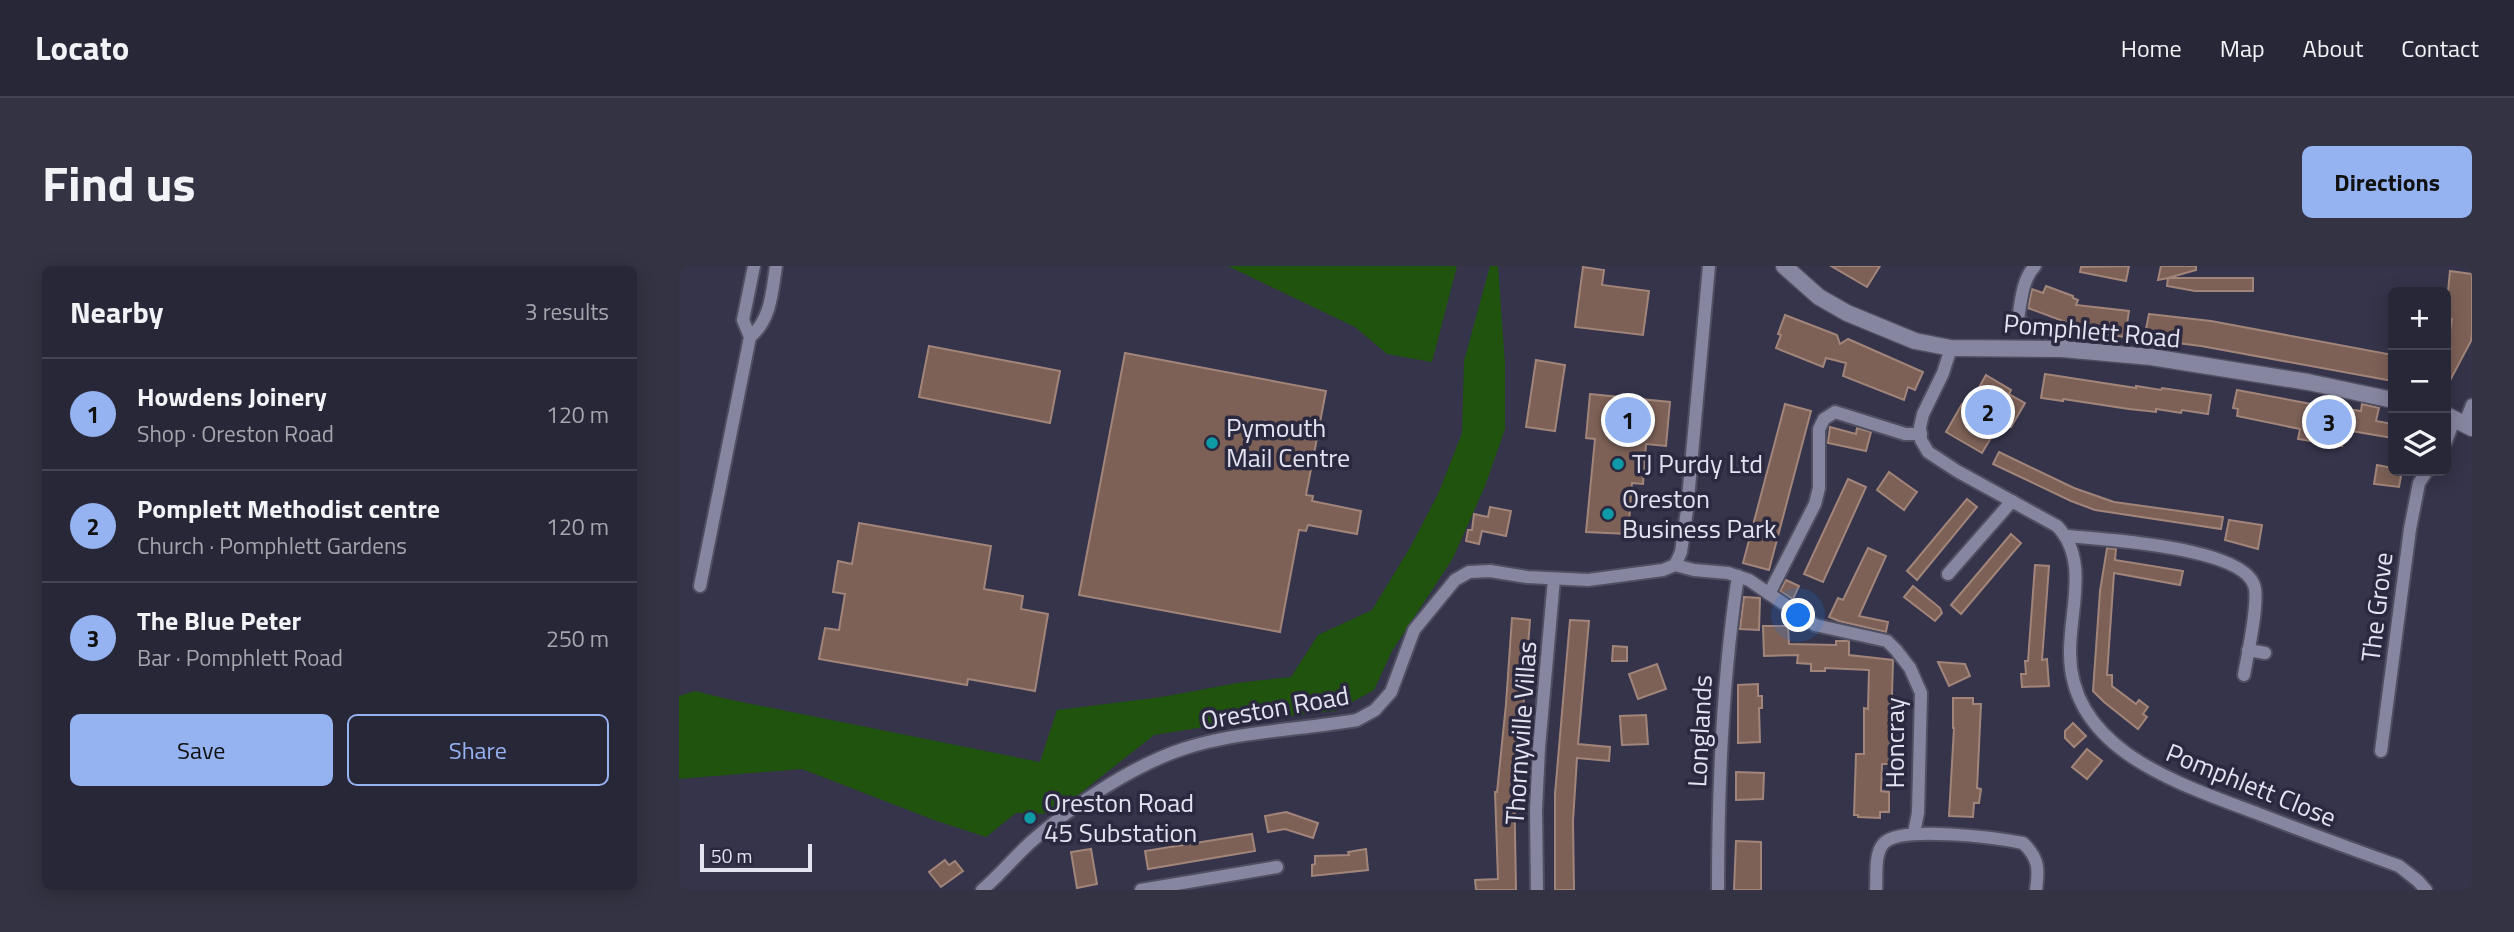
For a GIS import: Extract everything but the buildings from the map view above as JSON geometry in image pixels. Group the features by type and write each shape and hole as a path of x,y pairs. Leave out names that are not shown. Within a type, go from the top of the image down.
{"street":[{"path":"700,586 750,337 743,320 754,266"},
{"path":"750,337 761,329 769,309 776,266"},
{"path":"1675,565 1681,552 1686,510 1708,273 1718,266"},
{"name":"Pomphlett Road","path":"1784,266 1798,273 1819,297 1847,313 1915,341 1951,348 2063,349 2192,364 2308,382 2388,399"},
{"path":"2035,266 2025,284 2018,319 2027,328 2064,338 2063,349"},
{"path":"1951,348 1943,373 1923,414 1920,434 1928,452 2057,526 2067,536 2134,540 2185,550 2246,573 2255,586 2255,603 2244,675"},
{"path":"2459,421 2472,405"},
{"path":"1769,594 1815,504 1819,488 1819,429 1824,419 1835,412 1905,433 1920,434"},
{"name":"The Grove","path":"2381,751 2410,529 2419,483 2424,476"},
{"path":"1948,574 2012,500"},
{"name":"Pomphlett Close","path":"2067,536 2073,551 2076,579 2070,674 2077,697 2095,724 2122,750 2147,768 2199,792 2399,866 2426,890"},
{"name":"Honcray","path":"1675,565 1749,580 1815,625 1887,642 1910,668 1921,693 1918,813 1914,833"},
{"name":"Oreston Road","path":"982,890 1032,841 1069,812 1142,766 1182,749 1222,739 1357,720 1375,710 1391,692 1414,630 1455,580 1469,572 1490,571 1554,579 1588,580 1663,570 1675,565"},
{"name":"Longlands","path":"1718,890 1720,755 1733,575"},
{"name":"Thornyville Villas","path":"1537,890 1536,810 1539,748 1554,579"},
{"path":"2248,650 2265,653"},
{"path":"1877,890 1878,853 1884,842 1896,836 1914,833 2023,843 2033,853 2039,871 2036,890"},
{"path":"1141,890 1277,867"}],"green space":[{"path":"1228,266 1457,266 1432,362 1387,354 1355,327"},
{"path":"1490,266 1498,266 1505,364 1505,429 1485,486 1453,558 1392,651 1374,690 1336,711 1242,721 1154,735 1054,814 1016,813 986,837 802,769 679,779 679,696 695,691 1040,762 1057,710 1291,677 1318,635 1372,610 1411,546 1439,492 1462,433 1464,361"}],"place":[{"name":"Pomplett Methodist centre","path":"1988,412"},
{"name":"Howdens Joinery","path":"1628,420"},
{"name":"The Blue Peter","path":"2329,422"},
{"name":"Pymouth Mail Centre","path":"1212,443"},
{"name":"TJ Purdy Ltd","path":"1618,464"},
{"name":"Oreston Business Park","path":"1608,514"},
{"name":"Oreston Road 45 Substation","path":"1030,818"}]}
